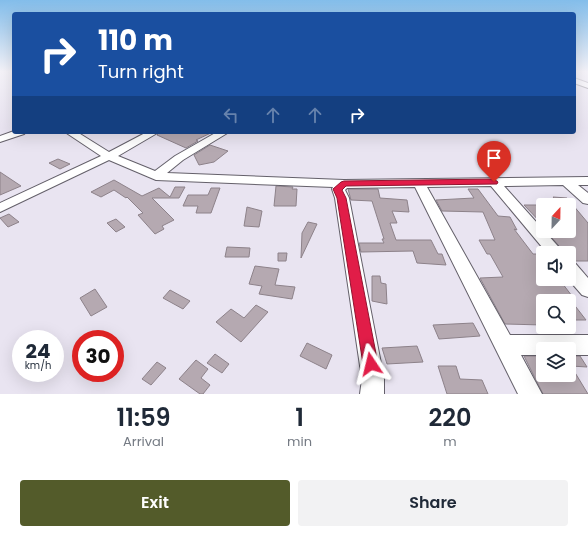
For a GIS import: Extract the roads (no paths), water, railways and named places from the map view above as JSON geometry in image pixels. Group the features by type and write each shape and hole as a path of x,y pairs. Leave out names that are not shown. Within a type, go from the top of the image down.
{"street":[{"path":"0,140 16,134"},
{"path":"73,134 109,156 156,176 344,184 588,181"},
{"path":"0,208 109,156 150,134"},
{"path":"156,176 179,158 221,134"},
{"path":"566,181 588,200"},
{"path":"494,182 550,246"},
{"path":"419,183 530,394"},
{"path":"344,184 338,189 342,198 373,379 372,394"},
{"path":"576,276 588,290"},
{"path":"505,345 588,345"}]}
